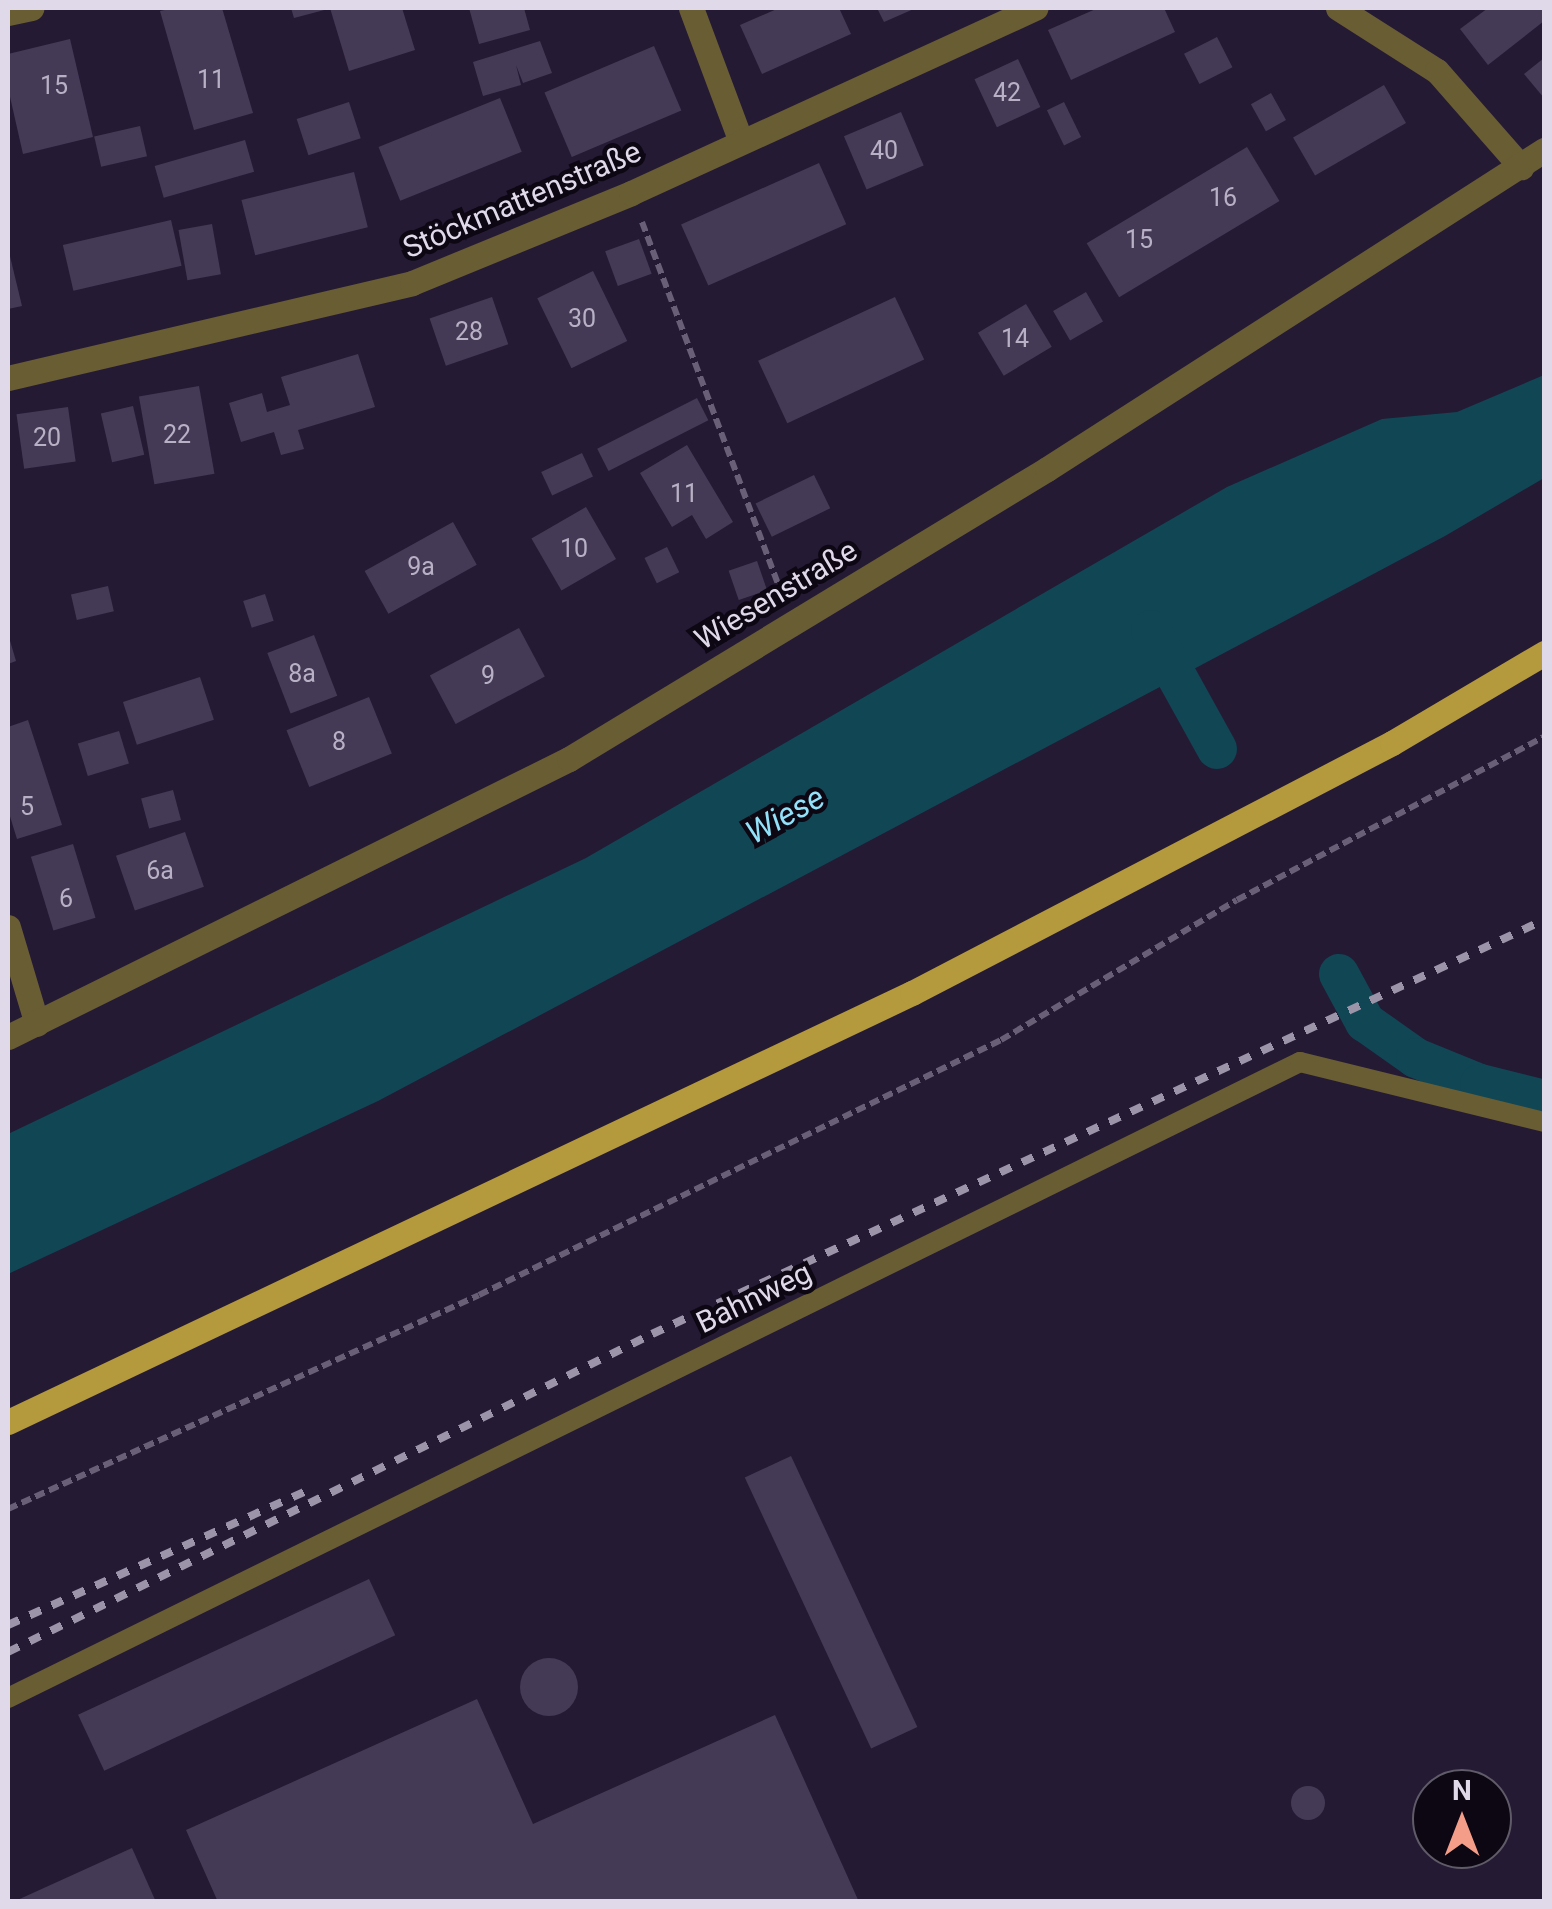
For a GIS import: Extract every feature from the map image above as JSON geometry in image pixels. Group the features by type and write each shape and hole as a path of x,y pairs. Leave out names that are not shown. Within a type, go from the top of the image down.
{"main road":[{"path":"8,1422 912,993 1392,743 1544,654"}],"street":[{"path":"8,14 31,8"},
{"path":"691,8 740,139"},
{"name":"Stöckmattenstraße","path":"8,378 412,283 630,193 740,139 1036,8"},
{"path":"1338,8 1437,71 1521,167"},
{"name":"Wiesenstraße","path":"8,1036 569,758 793,623 1544,150"},
{"path":"8,927 37,1024"}],"lane":[{"name":"Bahnweg","path":"8,1698 1300,1062 1544,1122"}],"path":[{"path":"630,193 793,623"},
{"path":"8,1510 479,1295 1001,1040 1237,900 1544,737"}],"water":[{"name":"Wiese","path":"1544,375 1544,478 1445,536 378,1101 8,1274 8,1134 586,858 1227,487 1382,419 1457,412"}],"building":[{"path":"222,8 253,113 194,130 160,11"},
{"path":"291,8 328,8 328,9 294,18"},
{"path":"330,8 402,8 415,50 349,71"},
{"path":"469,8 524,8 530,30 479,44"},
{"path":"779,8 839,8 851,34 762,74 740,25"},
{"path":"877,8 916,8 884,22"},
{"path":"1098,8 1164,8 1175,32 1071,80 1048,30"},
{"path":"1488,8 1544,8 1544,21 1488,65 1460,29"},
{"path":"1217,37 1232,67 1199,84 1184,54"},
{"path":"70,39 93,137 23,154 8,88 8,54"},
{"path":"540,41 552,73 523,83 516,65 521,85 483,96 473,62"},
{"path":"654,46 681,110 572,157 544,92"},
{"path":"1544,58 1544,98 1524,74"},
{"path":"1018,59 1040,107 997,127 974,79"},
{"path":"1384,85 1406,123 1315,176 1293,138"},
{"path":"1271,93 1286,120 1266,131 1251,104"},
{"path":"500,98 522,152 400,201 379,147"},
{"path":"349,102 361,138 308,155 297,119"},
{"path":"1064,102 1081,137 1064,145 1047,110"},
{"path":"901,112 924,165 867,190 844,136"},
{"path":"140,126 147,156 101,167 94,137"},
{"path":"245,140 254,172 164,198 155,166"},
{"path":"1247,147 1279,201 1119,297 1087,243"},
{"path":"819,163 846,224 708,286 681,224"},
{"path":"354,172 368,227 255,255 241,200"},
{"path":"171,220 182,266 73,291 63,245"},
{"path":"212,224 221,274 187,280 179,230"},
{"path":"639,239 652,274 618,286 605,251"},
{"path":"8,248 22,306 8,309"},
{"path":"593,271 627,341 571,368 537,298"},
{"path":"1086,292 1103,321 1070,340 1053,311"},
{"path":"492,297 508,344 446,366 430,318"},
{"path":"895,297 924,360 787,423 758,361"},
{"path":"1026,304 1052,347 1004,376 978,333"},
{"path":"358,354 375,407 298,430 304,449 281,455 274,432 241,442 229,403 262,393 267,412 290,405 281,377"},
{"path":"199,386 214,474 154,484 139,397"},
{"path":"697,398 708,420 609,471 597,449"},
{"path":"133,406 144,455 112,462 101,413"},
{"path":"68,407 76,461 24,469 17,414"},
{"path":"687,445 733,522 706,539 692,515 672,527 640,473"},
{"path":"582,453 593,477 552,496 541,472"},
{"path":"814,475 830,508 772,537 756,503"},
{"path":"586,507 616,559 561,590 531,538"},
{"path":"453,522 477,565 388,614 365,571"},
{"path":"667,547 679,572 657,583 645,558"},
{"path":"757,561 767,590 739,600 729,571"},
{"path":"108,586 114,611 77,620 71,595"},
{"path":"265,594 274,621 252,628 243,601"},
{"path":"519,628 545,677 456,724 430,675"},
{"path":"8,634 16,661 8,664"},
{"path":"314,635 337,696 291,714 267,653"},
{"path":"200,677 214,720 137,745 123,702"},
{"path":"369,697 392,754 309,787 286,730"},
{"path":"28,720 62,825 17,839 8,810 8,727"},
{"path":"119,731 129,764 88,776 78,744"},
{"path":"173,790 181,820 149,828 141,799"},
{"path":"185,832 204,887 135,911 116,856"},
{"path":"73,844 96,918 53,930 31,857"},
{"path":"791,1456 917,1727 871,1749 745,1478"},
{"path":"369,1579 395,1635 104,1771 78,1715"},
{"path":"549,1658 569,1667 578,1687 569,1707 549,1716 529,1707 520,1687 529,1667"},
{"path":"477,1699 533,1824 775,1715 859,1902 218,1902 186,1830"},
{"path":"1308,1786 1320,1791 1325,1803 1320,1815 1308,1820 1296,1815 1291,1803 1296,1791"},
{"path":"132,1848 156,1902 13,1902"}],"waterway":[{"path":"1151,630 1217,749"},
{"path":"1339,974 1365,1022 1416,1058 1480,1084 1544,1100"}],"railway":[{"path":"8,1652 652,1334 1544,920"},
{"path":"8,1625 310,1489"}]}
